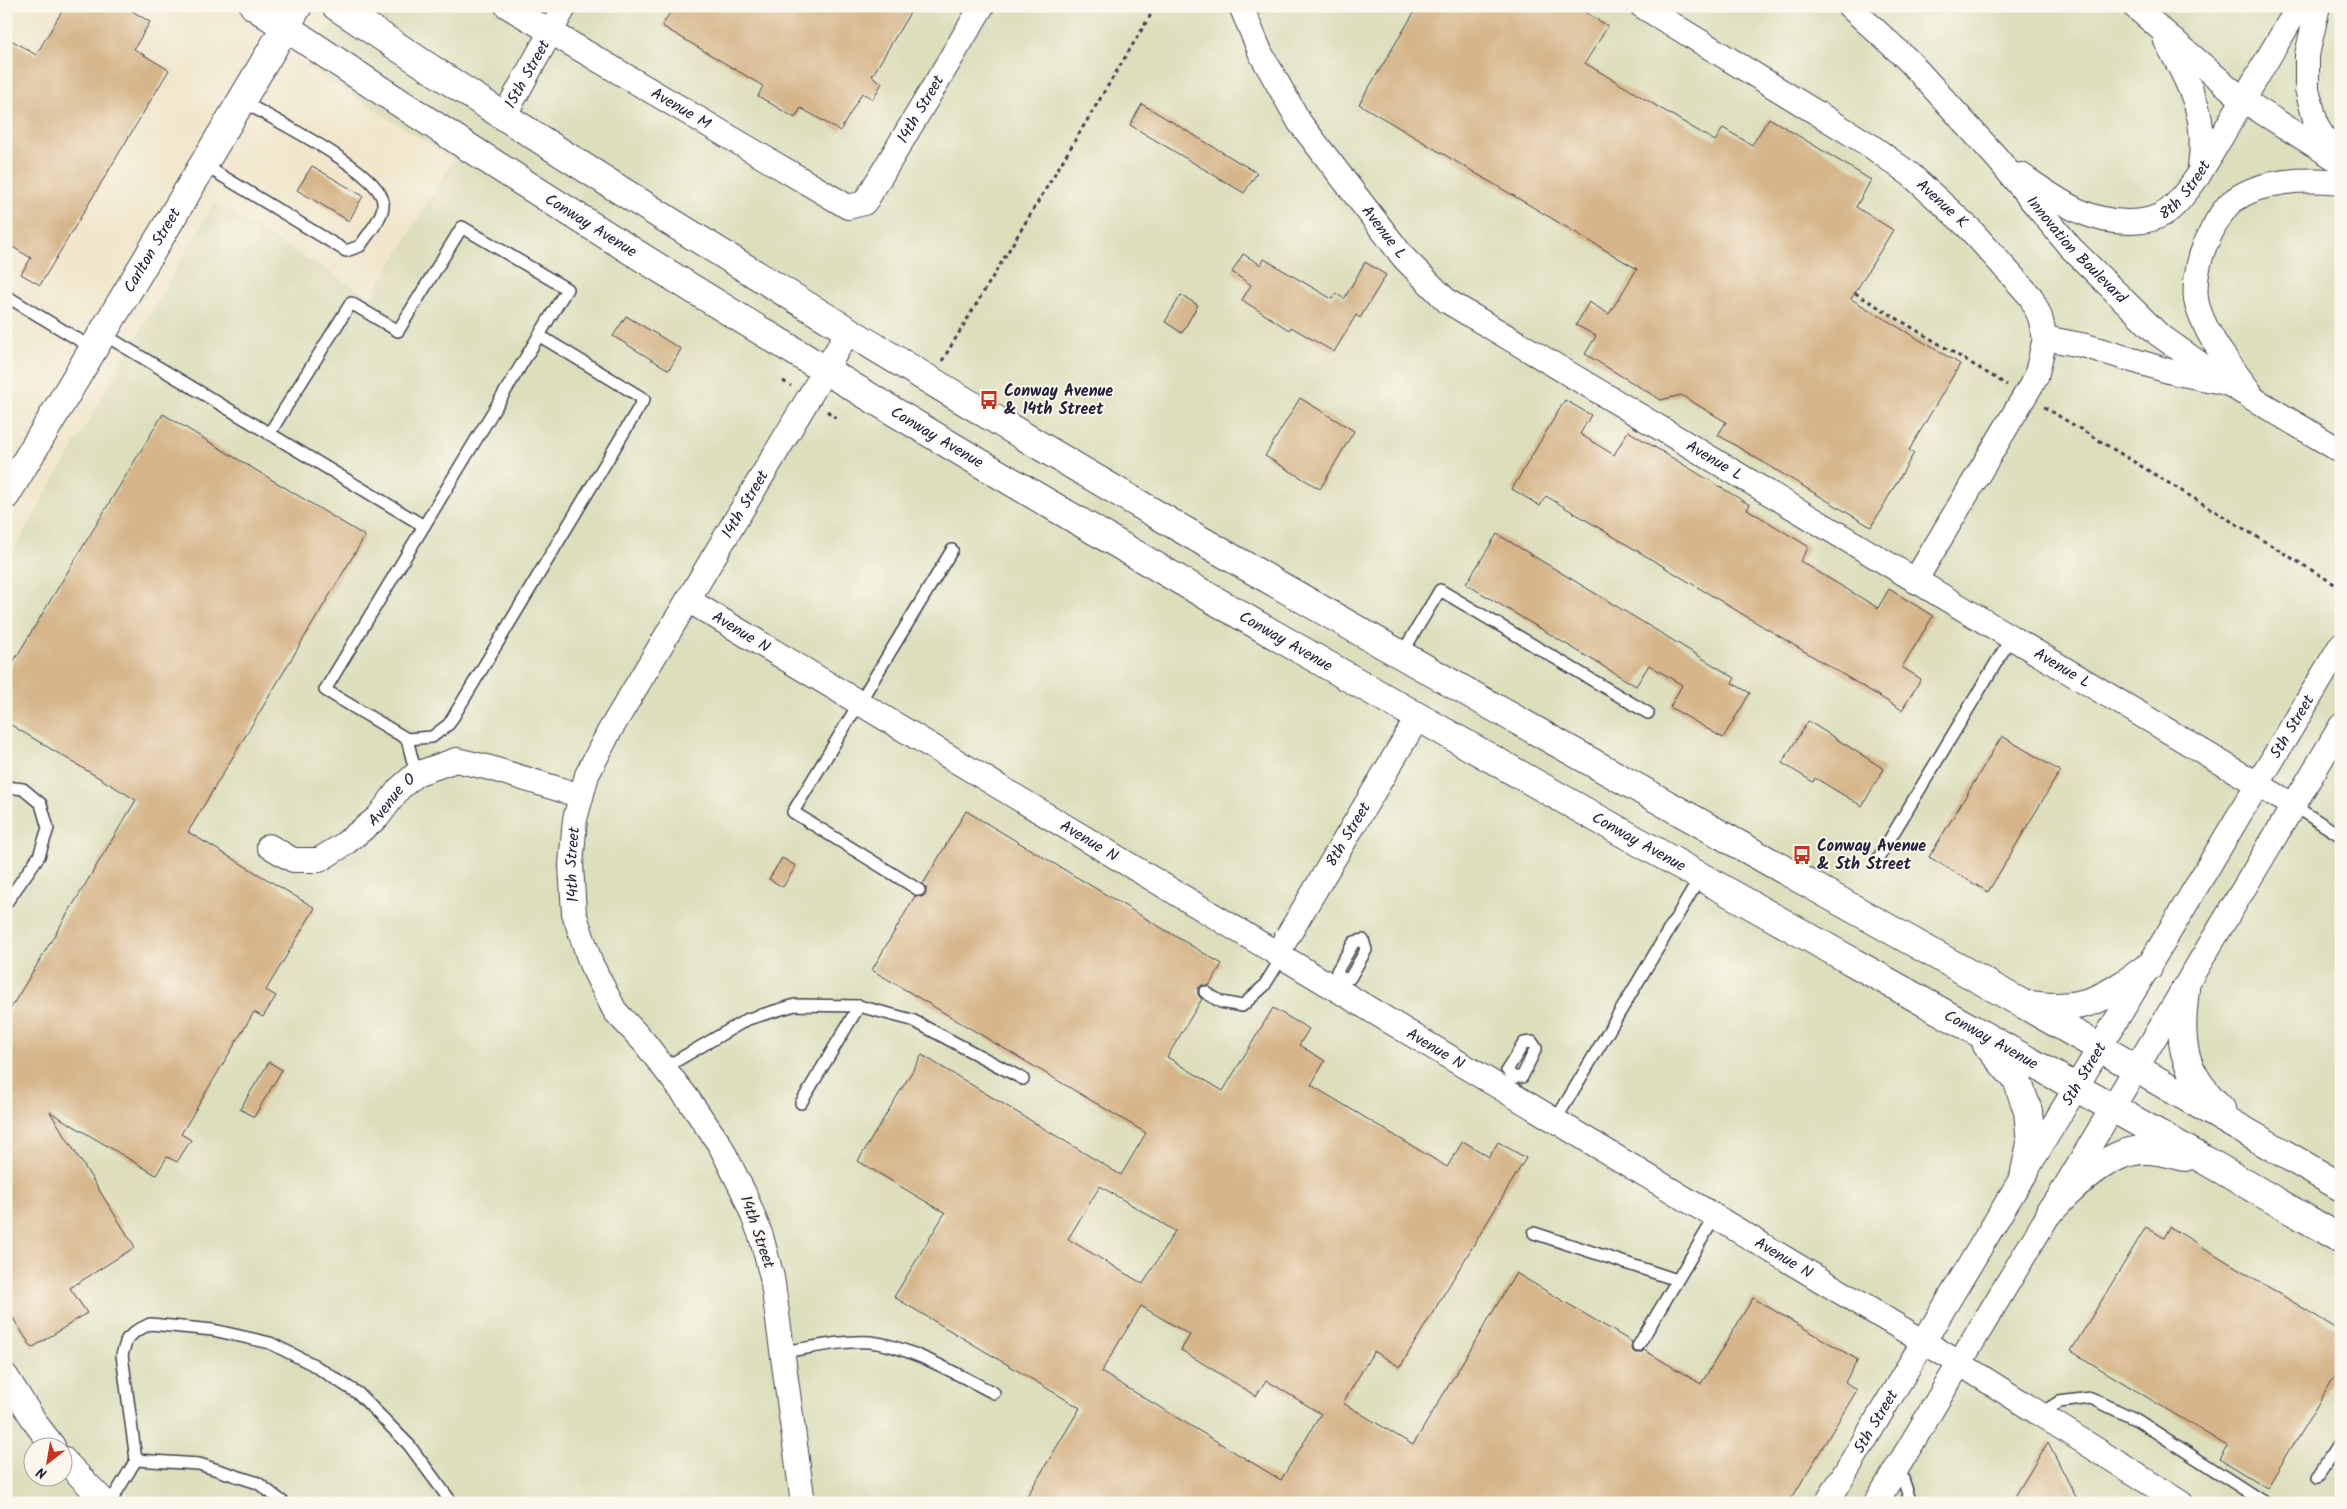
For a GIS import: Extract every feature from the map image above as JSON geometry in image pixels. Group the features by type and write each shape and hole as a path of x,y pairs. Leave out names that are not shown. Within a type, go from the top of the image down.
{"street":[{"name":"Conway Avenue","path":"254,6 292,17 561,208 1134,555 2210,1163 2341,1240"},
{"path":"336,6 504,116 848,332 1163,519 2020,1003 2137,1067 2341,1187"},
{"name":"Avenue M","path":"507,6 842,204 848,207 856,206"},
{"name":"15th Street","path":"504,116 565,6"},
{"name":"14th Street","path":"856,206 864,203 867,199 982,6"},
{"name":"Avenue L","path":"1242,6 1262,54 1300,123 1404,258 1448,301 2257,786 2294,806"},
{"name":"Avenue K","path":"1642,6 1871,146 1911,175 1969,228 2030,297 2040,317 2046,338"},
{"name":"Innovation Boulevard","path":"1848,6 1908,60 1997,158 2070,247 2158,334 2227,383 2341,451"},
{"path":"2134,6 2243,100 2340,168"},
{"name":"8th Street","path":"1997,158 2064,205 2091,217 2112,222 2142,222 2167,211 2184,195 2198,176 2299,6"},
{"path":"2318,6 2307,56 2307,89 2317,127 2340,168"},
{"name":"Carlton Street","path":"6,495 292,17"},
{"path":"2159,28 2187,80 2197,105 2203,143 2198,176"},
{"path":"2255,400 2207,331 2197,306 2197,277 2201,254 2213,227 2232,201 2256,188 2287,182 2317,180 2340,168"},
{"name":"14th Street","path":"803,1503 772,1277 761,1236 744,1193 720,1145 664,1068 615,1011 591,964 574,912 571,865 575,819 586,775 609,732 848,332"},
{"path":"1915,581 2036,377 2046,338 2086,346 2172,372 2227,383"},
{"path":"2313,434 2341,468"},
{"name":"Avenue N","path":"688,600 1279,955 1338,984 1509,1084 1555,1121 1959,1363 2181,1503"},
{"name":"5th Street","path":"1827,1503 2341,645"},
{"name":"8th Street","path":"1279,955 1418,717"},
{"path":"1876,1503 2341,726"},
{"name":"Avenue O","path":"269,846 293,860 320,860 378,817 399,789 416,774 456,760 490,768 581,796"},
{"path":"2020,1003 2056,1008 2079,1006 2103,997 2148,966"},
{"path":"2185,989 2181,1024 2183,1050 2192,1074 2212,1100 2246,1132"},
{"path":"1972,1029 2017,1080 2028,1111 2031,1143 2024,1172"},
{"path":"2050,1211 2072,1188 2098,1167 2124,1154 2146,1150 2210,1163"},
{"path":"6,1376 45,1436"},
{"path":"72,1468 108,1503"}],"lane":[{"path":"204,165 346,251 360,246 381,214 383,202 375,184 351,164 242,101"},
{"path":"269,434 351,303 398,331 462,226 567,289 325,690 407,740 432,737 449,724 644,399 540,336"},
{"path":"6,296 98,341 269,434 424,526"},
{"path":"919,890 793,812 952,550"},
{"path":"1401,654 1440,590 1648,713"},
{"path":"1879,857 2011,638"},
{"path":"407,740 416,774"},
{"path":"6,787 23,789 41,804 48,828 38,856 6,903"},
{"path":"2294,806 2341,836"},
{"path":"1555,1121 1701,876"},
{"path":"1205,992 1220,1002 1242,1006 1264,986 1279,955"},
{"path":"664,1068 748,1019 795,1005 859,1006 912,1020 1023,1079"},
{"path":"801,1103 859,1006"},
{"path":"1638,1346 1715,1217"},
{"path":"1534,1233 1677,1280"},
{"path":"108,1503 136,1460 122,1355 127,1339 136,1331 150,1324 213,1330 270,1344 312,1364 359,1394 409,1445 452,1503"},
{"path":"782,1352 870,1342 894,1347 994,1392"},
{"path":"2040,1414 2059,1402 2091,1398 2137,1420 2265,1503"},
{"path":"2318,1476 2341,1440"},
{"path":"136,1460 199,1464 258,1483 284,1503"},
{"path":"1898,1465 1911,1503"}],"path":[{"path":"941,364 1156,6"},
{"path":"1855,293 2013,388"},
{"path":"2040,405 2341,588"},
{"path":"822,408 836,418"}],"shaded area":[{"path":"342,6 2341,6 2341,1503 6,1503 6,564 214,203 371,297 454,159 305,66"}],"building":[{"path":"65,6 124,6 150,22 134,49 169,70 40,285 21,274 31,258 6,243 6,37 36,55"},
{"path":"674,6 914,6 872,76 882,83 873,99 862,93 840,131 801,108 795,118 758,96 763,86 662,26"},
{"path":"1418,6 1575,6 1608,26 1585,63 1715,141 1723,128 1752,145 1769,118 1871,180 1856,207 1893,230 1851,299 1960,364 1909,450 1914,453 1871,527 1718,435 1726,422 1681,395 1661,400 1585,354 1596,336 1576,325 1589,302 1609,314 1637,269 1359,104"},
{"path":"1142,104 1257,173 1244,193 1130,125"},
{"path":"312,166 363,196 349,221 297,190"},
{"path":"1243,254 1261,265 1264,259 1332,299 1336,293 1344,299 1365,262 1386,275 1360,318 1356,315 1334,352 1291,327 1289,330 1242,300 1251,285 1232,272"},
{"path":"1181,295 1198,305 1182,333 1165,322"},
{"path":"626,316 681,349 669,370 613,336"},
{"path":"1300,398 1354,431 1320,489 1265,456"},
{"path":"1565,400 1591,415 1580,434 1614,455 1628,431 1750,505 1747,509 1809,547 1800,561 1878,608 1889,589 1933,616 1902,667 1921,679 1902,710 1546,496 1540,506 1512,489"},
{"path":"163,414 365,536 188,832 315,908 266,990 276,996 263,1017 254,1012 181,1134 191,1140 177,1162 167,1157 156,1175 50,1112 135,1247 70,1288 87,1313 32,1348 6,1307 6,1016 136,800 6,722 6,674"},
{"path":"1497,534 1735,678 1732,683 1750,693 1723,738 1670,707 1682,685 1649,665 1636,686 1466,584"},
{"path":"1808,721 1884,769 1862,806 1815,778 1813,782 1782,763"},
{"path":"2002,736 2060,771 1988,892 1929,857"},
{"path":"966,811 1222,964 1209,986 1202,985 1198,988 1198,995 1202,999 1167,1057 1223,1091 1273,1008 1309,1029 1299,1045 1325,1061 1311,1085 1447,1167 1463,1141 1489,1157 1498,1142 1526,1158 1400,1367 1374,1351 1343,1403 1413,1445 1516,1273 1632,1342 1631,1349 1635,1353 1641,1353 1644,1350 1701,1384 1753,1298 1858,1360 1845,1382 1857,1390 1789,1503 1023,1503 1080,1408 894,1297 945,1213 858,1161 922,1055 1121,1175 1146,1133 872,970 915,896 922,897 926,894 926,887 923,884","holes":["1100,1186 1175,1231 1143,1284 1068,1239","1141,1306 1190,1335 1181,1350 1256,1396 1266,1380 1321,1414 1281,1480 1101,1372"]},
{"path":"782,858 796,866 783,887 769,879"},
{"path":"269,1062 282,1070 254,1117 240,1109"},
{"path":"2146,1227 2164,1238 2170,1227 2339,1330 2334,1338 2341,1341 2341,1366 2267,1488 2219,1459 2227,1446 2071,1351"},
{"path":"2048,1442 2079,1503 2011,1503"}],"place":[{"name":"Conway Avenue & 14th Street","path":"989,400"},
{"name":"Conway Avenue & 5th Street","path":"1802,855"}]}
